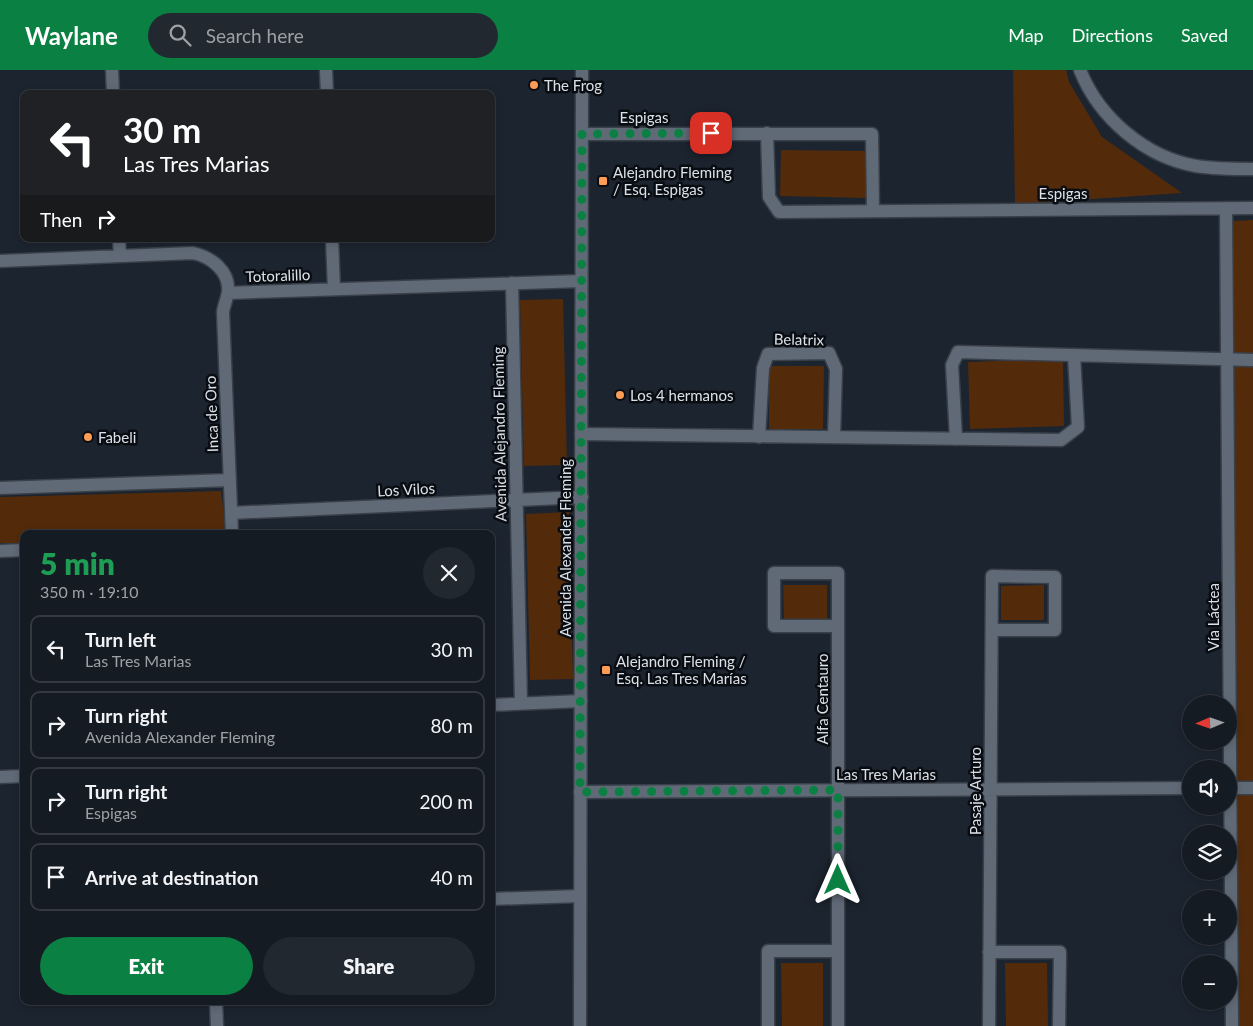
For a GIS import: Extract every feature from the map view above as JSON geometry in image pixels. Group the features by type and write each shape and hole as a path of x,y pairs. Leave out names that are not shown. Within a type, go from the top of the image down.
{"street":[{"path":"112,70 113,90"},
{"path":"326,70 327,90"},
{"name":"Avenida Alexander Fleming","path":"580,1026 582,70"},
{"path":"1080,70 1106,113 1137,141 1156,152 1194,166 1213,169 1253,169"},
{"name":"Espigas","path":"767,133 769,197 779,212 1253,208"},
{"name":"Espigas","path":"582,134 872,134 873,210"},
{"name":"Vía Láctea","path":"1226,208 1230,760"},
{"path":"119,242 120,256"},
{"path":"332,242 334,290"},
{"name":"Totoralillo","path":"0,261 193,253 210,259 224,273 228,294 582,281"},
{"name":"Avenida Alejandro Fleming","path":"512,283 521,704"},
{"name":"Inca de Oro","path":"228,294 224,312 232,530"},
{"path":"956,439 952,364 958,352 1253,360"},
{"name":"Belatrix","path":"759,437 763,368 768,354 829,353 836,369 834,438"},
{"path":"582,434 1061,440 1078,428 1074,355"},
{"path":"0,488 230,480"},
{"name":"Los Vilos","path":"231,513 582,498"},
{"path":"0,551 20,550"},
{"name":"Alfa Centauro","path":"838,626 774,626 774,573 838,573 838,626 838,1026"},
{"name":"Pasaje Arturo","path":"989,1026 992,576 1056,577 1055,630 992,630"},
{"path":"495,705 581,701"},
{"path":"0,777 20,776"},
{"name":"Las Tres Marias","path":"580,792 1182,788"},
{"path":"1237,788 1253,788"},
{"name":"Vía Láctea","path":"1230,815 1232,1026"},
{"path":"495,899 580,896"},
{"path":"768,1026 768,951 838,951"},
{"path":"989,952 1060,952 1060,1026"},
{"path":"216,1005 217,1026"}],"shaded area":[{"path":"1013,70 1066,70 1069,82 1102,137 1182,193 1015,204"},
{"path":"781,150 867,151 866,198 780,196"},
{"path":"1253,220 1253,1026 1237,1026 1236,750 1238,750 1238,695 1235,695 1233,221"},
{"path":"563,299 567,465 524,466 520,300"},
{"path":"1063,359 1064,426 970,429 968,362"},
{"path":"769,366 824,366 823,429 769,429"},
{"path":"221,491 226,530 20,530 20,543 0,543 0,497"},
{"path":"569,512 573,679 530,680 526,514"},
{"path":"783,585 827,585 827,619 784,619"},
{"path":"1044,585 1044,620 1001,620 1001,586"},
{"path":"781,963 823,963 823,1026 782,1026"},
{"path":"1005,963 1047,963 1048,1026 1006,1026"}],"place":[{"name":"The Frog","path":"534,85"},
{"name":"Alejandro Fleming / Esq. Espigas","path":"603,181"},
{"name":"Los 4 hermanos","path":"620,395"},
{"name":"Fabeli","path":"88,437"},
{"name":"Alejandro Fleming / Esq. Las Tres Marías","path":"606,670"}],"route":[{"path":"711,133 582,134 580,792 838,790 838,880"}]}
